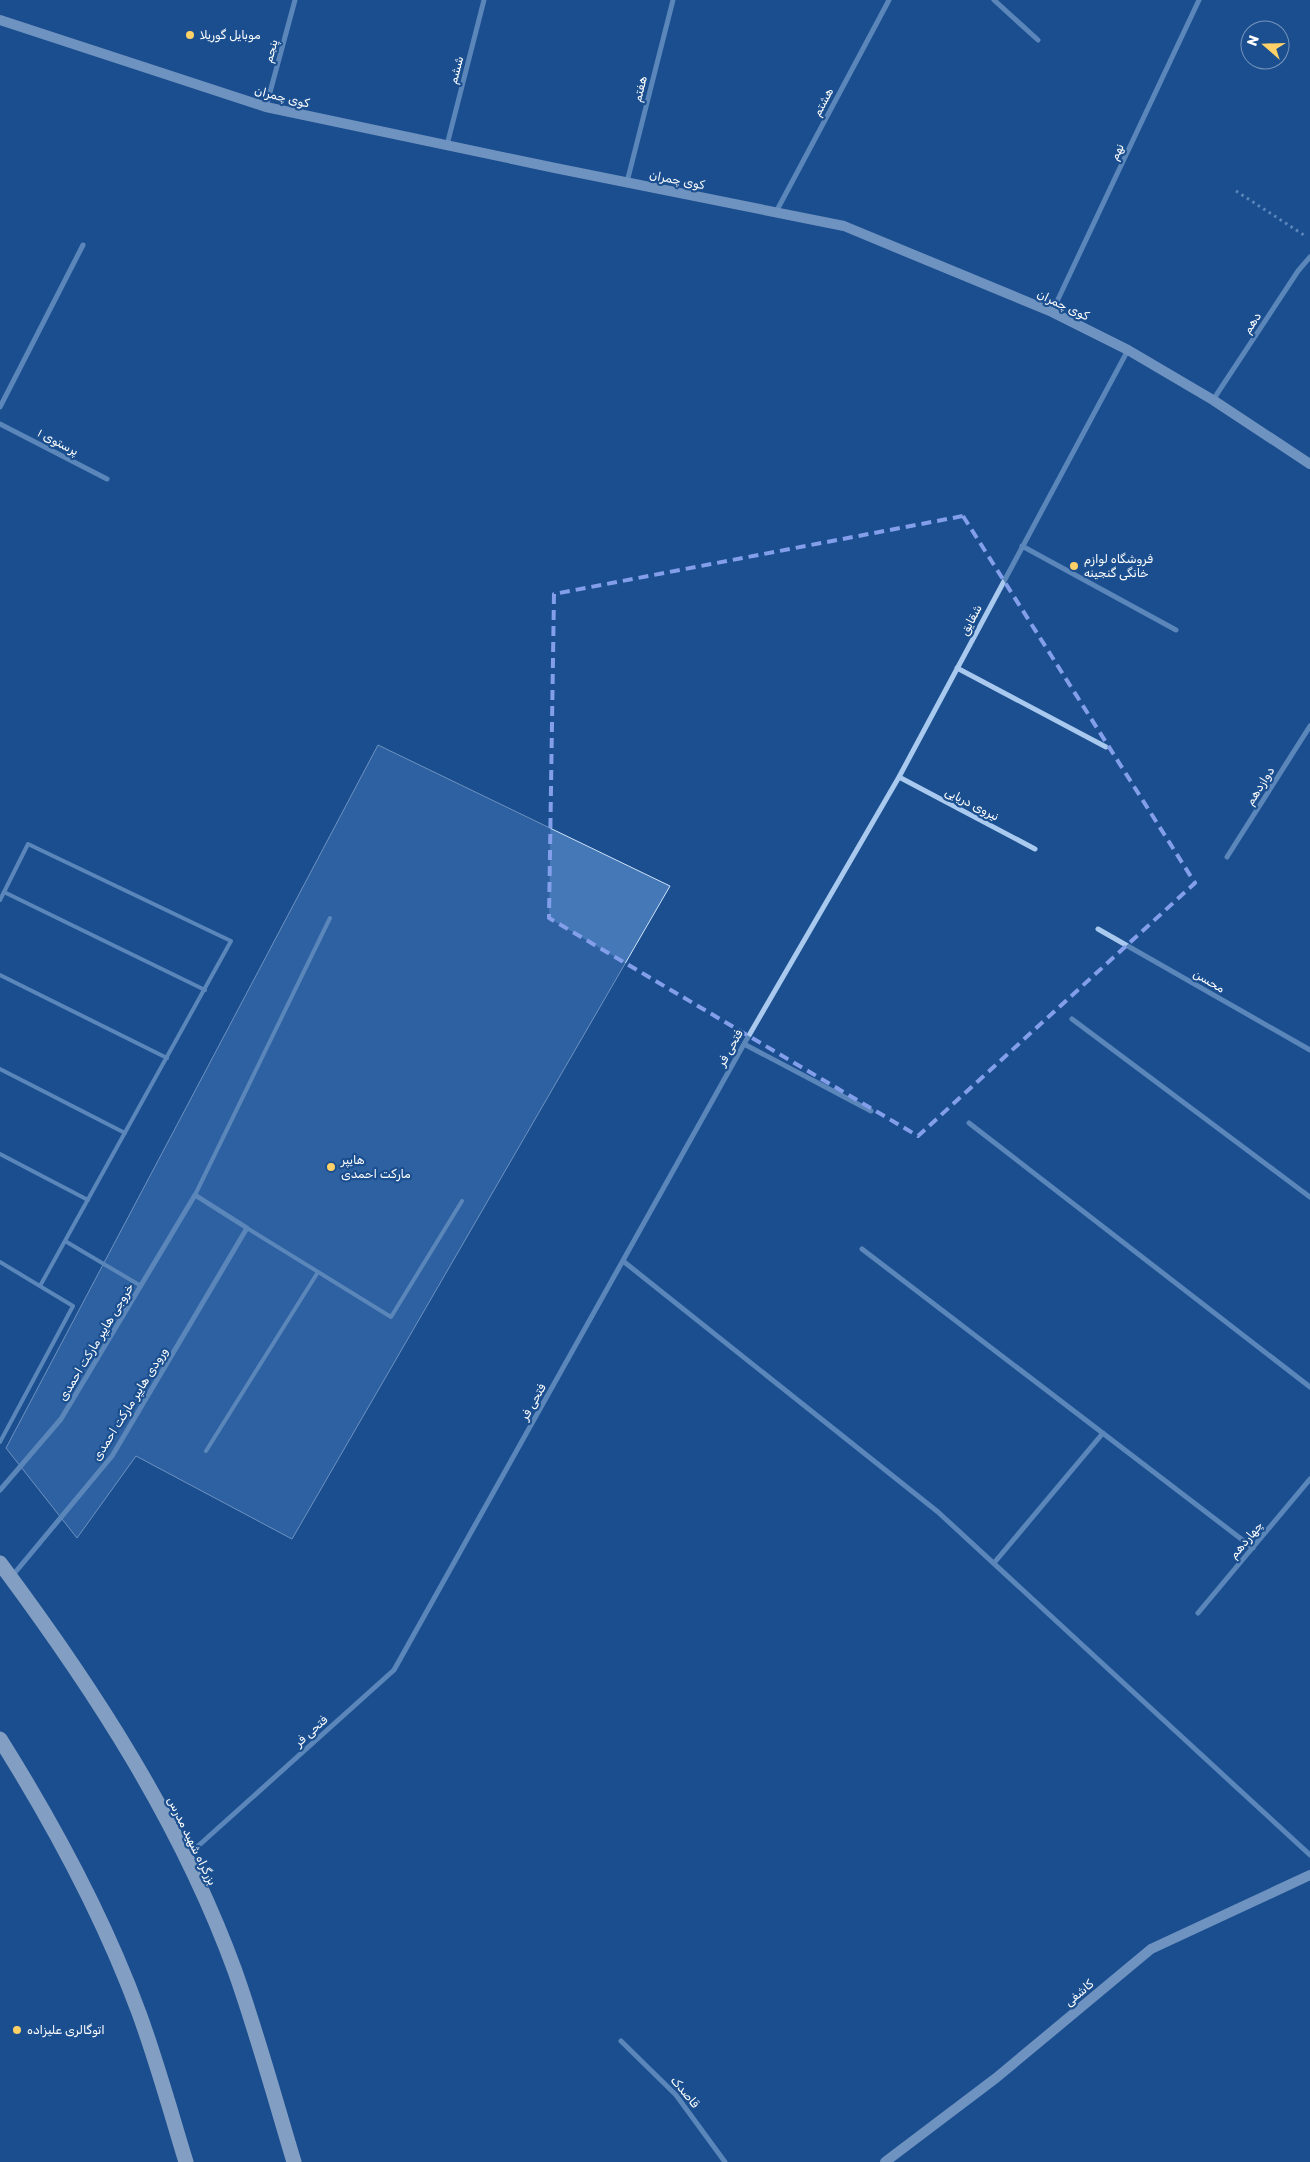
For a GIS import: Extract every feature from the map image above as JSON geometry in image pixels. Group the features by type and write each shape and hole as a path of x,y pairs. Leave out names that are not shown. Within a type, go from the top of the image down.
{"highway":[{"name":"بزرگراه شهید مدرس","path":"0,1563 64,1649 97,1700 143,1778 184,1858 235,1971 294,2162"},
{"path":"0,1739 56,1834 116,1958 140,2014 186,2162"}],"main road":[{"name":"کوی چمران","path":"0,20 266,107 626,183 844,226 1052,312 1128,350 1213,400 1310,464"},
{"name":"کاشفی","path":"885,2162 996,2078 1151,1949 1310,1875"}],"street":[{"name":"پنجم","path":"266,107 295,0"},
{"name":"ششم","path":"447,146 484,0"},
{"name":"هفتم","path":"626,183 672,0"},
{"name":"هشتم","path":"776,212 889,0"},
{"path":"994,0 1038,40"},
{"name":"نهم","path":"1052,312 1199,0"},
{"path":"0,407 83,245"},
{"name":"دهم","path":"1213,400 1298,271 1310,257"},
{"name":"شقایق","path":"829,898 898,778 1128,350"},
{"name":"پرستوی ۱","path":"0,424 107,479"},
{"path":"1022,546 1176,630"},
{"path":"957,668 1106,747"},
{"name":"دوازدهم","path":"1228,857 1310,726"},
{"name":"نیروی دریایی","path":"898,778 1036,849"},
{"name":"فتحی فر","path":"184,1858 394,1670 744,1044 829,898"},
{"name":"محسن","path":"1098,929 1310,1050"},
{"path":"1072,1019 1310,1197"},
{"path":"744,1044 871,1111"},
{"path":"969,1123 1310,1387"},
{"path":"195,1195 247,1228"},
{"name":"خروجی هایپر مارکت احمدی","path":"0,1490 61,1419 195,1195"},
{"name":"ورودی هایپر مارکت احمدی","path":"11,1577 112,1456 247,1228"},
{"path":"862,1249 1253,1548"},
{"path":"623,1262 938,1512 1310,1855"},
{"path":"994,1563 1103,1433"},
{"name":"چهاردهم","path":"1198,1613 1310,1478"},
{"name":"قاصدک","path":"621,2041 676,2095 725,2162"}],"lane":[{"path":"0,900 28,844 231,942 40,1286"},
{"path":"4,892 205,990"},
{"path":"195,1195 330,918"},
{"path":"0,975 167,1058"},
{"path":"0,1070 125,1133"},
{"path":"0,1154 88,1200"},
{"path":"247,1228 391,1317 462,1201"},
{"path":"65,1241 140,1286"},
{"path":"0,1262 73,1306 0,1442"},
{"path":"206,1452 318,1272"}],"path":[{"path":"1236,191 1310,239"}],"highlighted area":[{"path":"963,516 1195,883 918,1136 549,918 554,594"}],"building":[{"name":"هایپر مارکت احمدی","path":"378,745 670,886 292,1539 136,1456 77,1538 6,1448"}],"place":[{"name":"موبایل گوریلا","path":"190,35"},
{"name":"فروشگاه لوازم خانگی گنجینه","path":"1074,566"},
{"name":"هایپر مارکت احمدی","path":"331,1167"},
{"name":"اتوگالری علیزاده","path":"17,2030"}]}
